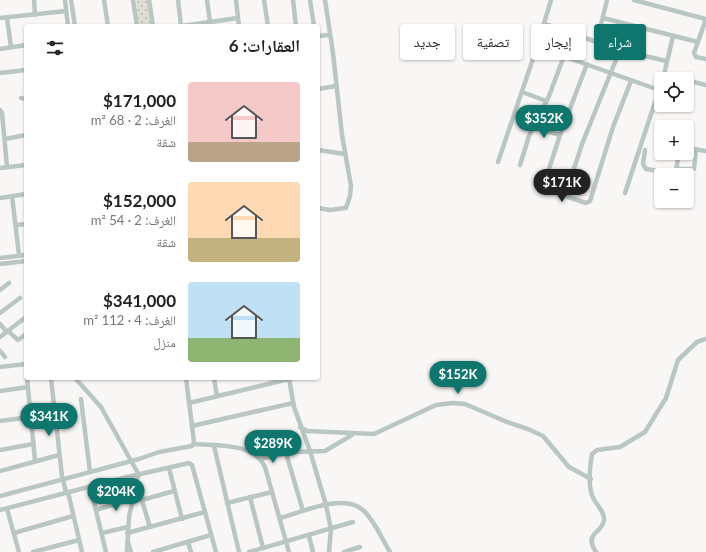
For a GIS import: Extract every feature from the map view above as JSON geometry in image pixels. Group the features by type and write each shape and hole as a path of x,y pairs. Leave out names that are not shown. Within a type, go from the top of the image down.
{"street":[{"path":"34,0 35,15"},
{"path":"65,0 68,24"},
{"path":"71,0 74,24"},
{"path":"104,0 108,24"},
{"path":"133,0 137,24"},
{"path":"149,0 153,24"},
{"path":"178,0 182,24"},
{"path":"207,0 210,22"},
{"path":"236,0 239,24"},
{"path":"264,0 268,24"},
{"path":"293,0 296,24"},
{"path":"310,0 314,24"},
{"path":"320,208 330,210 346,208 351,189 325,0"},
{"path":"545,24 551,0"},
{"path":"601,24 607,0"},
{"path":"634,0 706,19 694,56 706,59"},
{"path":"0,18 66,11"},
{"path":"7,18 11,47"},
{"path":"196,24 238,18"},
{"path":"603,18 698,42"},
{"path":"320,36 330,35"},
{"path":"665,72 666,61 673,36"},
{"path":"0,49 24,46"},
{"path":"646,56 666,61"},
{"path":"498,162 533,60"},
{"path":"520,166 533,127 546,101 562,60"},
{"path":"576,60 654,88"},
{"path":"616,60 582,144 568,188 567,196 586,203 590,201 631,80"},
{"path":"568,188 548,182 546,178 560,135 587,64"},
{"path":"0,74 24,70"},
{"path":"694,82 706,85"},
{"path":"320,88 336,86"},
{"path":"522,92 546,101"},
{"path":"625,193 654,105"},
{"path":"0,110 2,113 7,167"},
{"path":"533,127 560,135"},
{"path":"5,139 24,135"},
{"path":"694,169 696,149 706,151"},
{"path":"320,150 345,154"},
{"path":"645,150 643,164 646,169 654,170"},
{"path":"0,168 24,165"},
{"path":"0,198 24,194"},
{"path":"12,196 19,255"},
{"path":"16,226 24,224"},
{"path":"0,258 24,255"},
{"path":"0,264 24,261"},
{"path":"0,290 9,283"},
{"path":"0,313 20,298"},
{"path":"0,337 24,318"},
{"path":"0,324 18,340 24,336"},
{"path":"596,552 593,547 592,539 595,532 603,523 604,518 592,495 591,480 593,452 597,450 620,447 645,432 666,398 678,360 697,342 706,339"},
{"path":"0,350 5,357"},
{"path":"0,368 24,365"},
{"path":"27,380 35,460"},
{"path":"51,380 62,479 67,492 82,552"},
{"path":"77,380 101,407 132,460 139,475"},
{"path":"186,380 194,444"},
{"path":"214,380 216,396"},
{"path":"189,403 285,380"},
{"path":"289,380 292,404 310,452 326,505 330,529 329,552"},
{"path":"0,391 28,387"},
{"path":"81,399 90,472"},
{"path":"300,427 307,431 326,431 352,435 378,433 436,405 453,402 465,404 476,407 507,422 528,428 543,436 569,467 591,480"},
{"path":"192,426 292,404"},
{"path":"0,421 31,417"},
{"path":"260,459 286,453 320,452 330,449 352,435"},
{"path":"0,450 33,444"},
{"path":"0,496 159,452 190,447 194,444 244,449 253,452 265,467 289,552"},
{"path":"214,446 239,552"},
{"path":"286,453 303,512"},
{"path":"0,471 35,460 59,455"},
{"path":"0,510 90,486 189,463 192,465 216,552"},
{"path":"169,468 182,519"},
{"path":"127,552 127,536 132,499 136,480 139,475"},
{"path":"136,480 150,527"},
{"path":"90,486 106,552"},
{"path":"142,500 174,491"},
{"path":"227,503 272,492"},
{"path":"250,498 263,548"},
{"path":"96,510 132,499"},
{"path":"280,518 342,502 359,507 367,515 390,552"},
{"path":"8,509 18,552"},
{"path":"127,536 150,527 205,512"},
{"path":"14,532 73,516"},
{"path":"249,552 309,536 353,522"},
{"path":"102,533 128,527"},
{"path":"155,552 211,535"},
{"path":"309,536 313,552"},
{"path":"33,552 79,540"},
{"path":"188,542 191,552"},
{"path":"344,552 360,547"}],"shaded area":[{"path":"136,0 148,0 151,24 139,24"}]}
